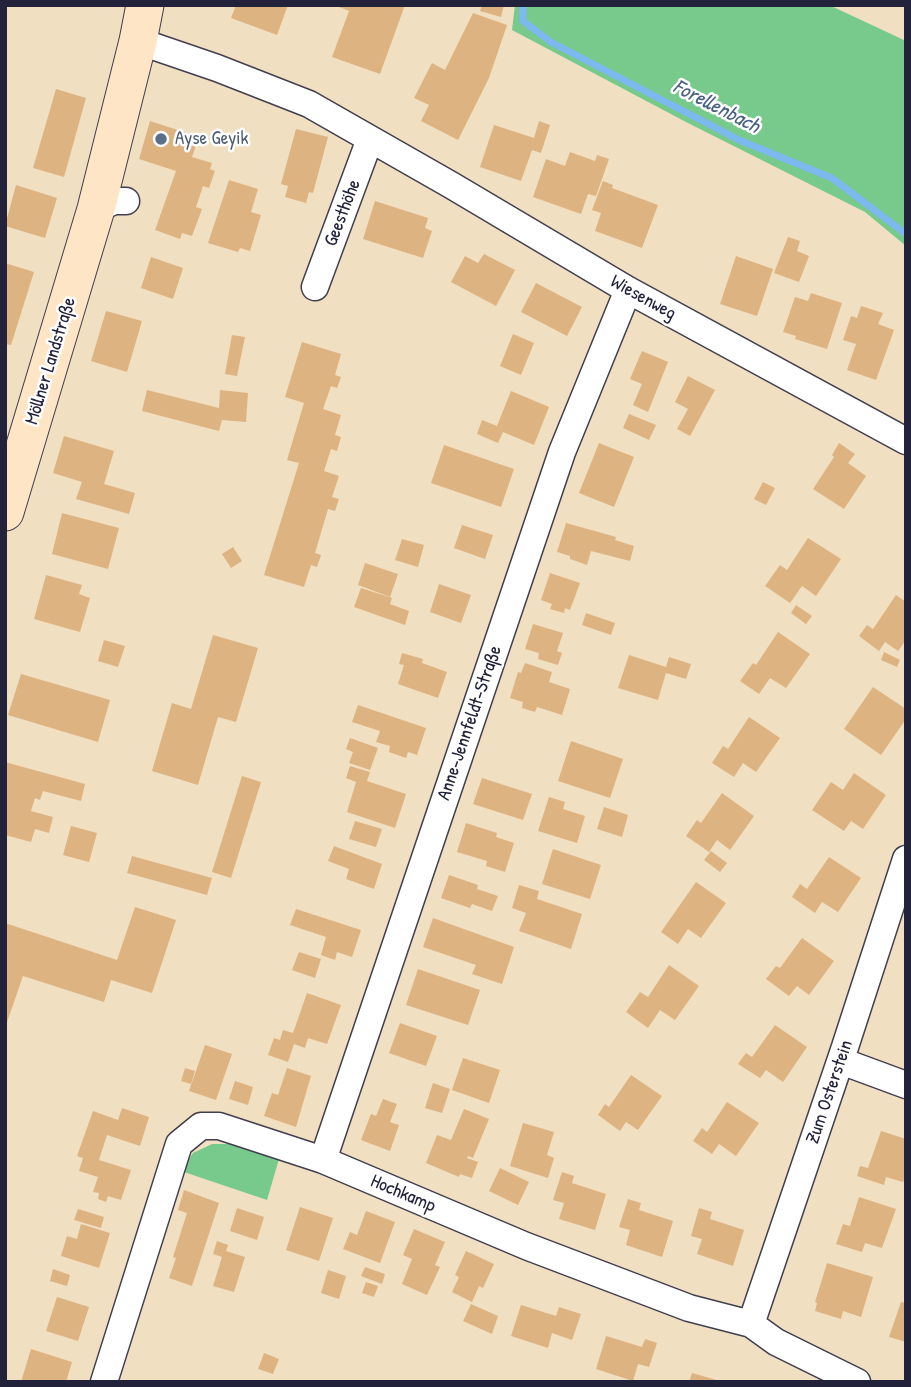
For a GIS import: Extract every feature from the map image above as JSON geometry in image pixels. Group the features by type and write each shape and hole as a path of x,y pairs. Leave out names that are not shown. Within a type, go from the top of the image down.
{"main road":[{"name":"Möllner Landstraße","path":"5,512 111,205 145,5"}],"street":[{"name":"Wiesenweg","path":"138,41 215,75 309,104 383,139 628,290 906,441"},
{"name":"Geesthöhe","path":"315,287 383,139"},
{"name":"Anne-Jennfeldt-Straße","path":"323,1160 562,452 628,290"},
{"name":"Zum Osterstein","path":"751,1324 841,1061 906,859"},
{"path":"841,1061 906,1085"},
{"name":"Hochkamp","path":"104,1382 179,1144 201,1126 219,1126 323,1160 526,1246 689,1307 751,1324 776,1342 857,1382"}],"green space":[{"path":"515,5 829,5 906,41 906,246 865,212 512,30"},
{"path":"212,1144 231,1144 279,1159 267,1200 181,1171 193,1153"}],"building":[{"path":"236,5 288,5 277,35 231,18"},
{"path":"334,5 405,5 380,74 332,57 349,11"},
{"path":"482,5 504,5 501,17 480,11"},
{"path":"473,13 507,25 489,78 458,140 421,121 429,105 414,98 432,63 445,70"},
{"path":"56,89 86,98 64,177 33,168"},
{"path":"150,121 199,137 192,157 212,163 210,169 215,171 209,188 203,186 196,207 202,209 192,236 182,233 180,239 155,230 176,171 139,159"},
{"path":"539,121 550,125 541,153 532,150 521,181 480,167 494,125 534,138"},
{"path":"296,129 328,137 313,193 309,192 306,203 285,197 288,186 281,184"},
{"path":"570,152 595,161 597,155 609,159 596,196 588,194 581,214 533,197 546,159 565,166"},
{"path":"229,180 258,189 251,212 261,215 250,251 240,248 238,252 208,243"},
{"path":"603,181 613,185 612,188 658,205 642,248 595,231 601,213 592,210"},
{"path":"16,185 57,198 45,238 5,226"},
{"path":"375,201 428,218 425,228 432,231 423,258 363,239"},
{"path":"788,237 800,241 797,251 809,256 799,282 774,273"},
{"path":"484,254 515,270 496,306 451,282 465,256 478,263"},
{"path":"736,256 773,269 757,316 720,304"},
{"path":"151,257 183,268 173,299 141,288"},
{"path":"5,263 34,272 11,345 5,344"},
{"path":"536,283 582,307 567,336 521,312"},
{"path":"811,293 842,303 827,349 795,339 796,336 783,332 795,297 808,301"},
{"path":"861,306 883,313 878,324 894,330 876,380 847,370 856,344 843,340 851,316 857,318"},
{"path":"106,311 142,321 127,372 91,361"},
{"path":"513,334 534,343 521,375 500,366"},
{"path":"232,335 245,337 237,376 225,374"},
{"path":"302,342 341,354 335,375 341,377 337,388 331,386 323,409 341,415 335,435 341,437 337,451 331,449 324,471 339,476 332,497 339,499 335,511 328,509 315,553 321,555 317,567 311,565 304,587 264,575 299,463 287,460 304,403 285,397"},
{"path":"642,351 668,362 648,412 633,405 642,384 630,379"},
{"path":"688,376 715,390 690,436 677,429 688,409 675,402"},
{"path":"147,390 219,408 220,390 248,393 246,422 222,420 219,431 142,411"},
{"path":"511,391 549,407 534,445 503,432 498,443 477,434 482,420 497,426"},
{"path":"629,414 656,425 649,440 623,428"},
{"path":"64,436 114,451 104,484 135,493 129,514 76,499 82,482 53,473"},
{"path":"599,443 634,457 614,507 579,493"},
{"path":"839,443 855,454 848,463 866,476 844,509 813,489 834,457 832,455"},
{"path":"444,445 514,469 501,507 431,483"},
{"path":"763,482 775,488 766,505 754,499"},
{"path":"62,513 119,528 108,569 52,554"},
{"path":"566,523 616,537 615,540 634,546 630,561 591,551 587,565 557,552"},
{"path":"462,525 493,535 485,559 454,548"},
{"path":"808,538 841,559 816,596 802,586 790,603 765,586 780,565 787,570"},
{"path":"402,539 424,545 418,567 395,560"},
{"path":"233,547 242,561 231,568 222,554"},
{"path":"365,563 398,574 390,597 358,585"},
{"path":"550,573 580,583 570,610 565,608 564,613 550,609 552,604 541,600"},
{"path":"46,575 82,585 79,594 90,598 80,632 34,619"},
{"path":"439,584 471,595 461,623 430,612"},
{"path":"361,588 392,598 390,604 409,611 405,625 354,607"},
{"path":"896,595 906,602 906,640 898,651 885,642 879,651 859,636 867,625 873,629"},
{"path":"796,605 812,616 806,624 791,613"},
{"path":"586,613 615,623 611,635 582,625"},
{"path":"533,624 563,633 557,651 562,653 558,665 538,659 539,653 525,649"},
{"path":"778,632 810,654 786,688 770,678 759,694 740,681 753,663 756,665"},
{"path":"213,635 258,648 236,722 218,717 198,785 152,771 172,703 191,709"},
{"path":"104,640 125,646 118,667 98,661"},
{"path":"884,652 900,660 897,667 881,660"},
{"path":"402,653 423,659 422,663 447,672 438,698 398,684 404,665 399,664"},
{"path":"629,655 666,667 669,657 691,664 686,679 666,673 658,700 618,688"},
{"path":"525,663 552,672 549,682 570,689 562,715 537,707 535,712 522,708 523,702 510,698 518,672 521,673"},
{"path":"21,674 110,700 98,742 8,715"},
{"path":"873,687 906,709 906,719 881,755 844,729"},
{"path":"358,705 426,728 417,755 408,752 406,758 389,752 390,746 376,742 380,731 352,722"},
{"path":"749,717 780,738 756,772 743,763 734,777 712,763 723,746 728,749"},
{"path":"350,738 378,748 370,770 349,763 353,752 346,749"},
{"path":"571,741 623,759 610,798 558,781"},
{"path":"5,762 85,784 81,801 43,791 40,800 35,798 31,811 53,817 49,833 35,829 31,842 5,835"},
{"path":"350,766 370,772 367,781 406,794 395,828 347,812 356,782 346,778"},
{"path":"854,773 886,795 863,829 851,821 844,831 812,810 831,782 843,790"},
{"path":"242,776 261,782 231,878 212,872"},
{"path":"482,778 532,794 523,820 473,804"},
{"path":"722,793 754,816 730,850 717,840 709,852 686,836 697,820 701,823"},
{"path":"549,797 565,802 563,809 585,816 577,843 538,831"},
{"path":"604,807 628,815 622,837 597,829"},
{"path":"355,821 382,829 376,847 349,839"},
{"path":"466,823 497,833 496,837 514,843 505,872 486,866 487,861 457,852"},
{"path":"71,826 97,833 89,862 63,855"},
{"path":"334,846 382,864 374,889 346,879 349,869 328,861"},
{"path":"553,849 601,865 590,899 542,884"},
{"path":"711,851 727,863 720,872 704,860"},
{"path":"132,856 212,878 207,895 127,873"},
{"path":"829,857 861,878 838,912 822,902 815,913 792,897 800,884 807,889"},
{"path":"449,875 478,885 477,889 498,896 492,911 472,904 470,908 441,898"},
{"path":"696,882 726,903 701,938 688,929 678,944 661,932"},
{"path":"519,885 539,891 537,899 582,914 571,949 519,931 526,913 512,908"},
{"path":"135,907 176,920 152,993 111,980 104,1002 23,976 5,1028 5,923 117,960"},
{"path":"296,909 361,930 352,957 337,952 335,960 321,955 326,937 290,925"},
{"path":"433,918 514,947 502,984 472,974 476,965 423,947"},
{"path":"802,938 834,961 809,995 797,986 789,996 766,979 776,966 780,968"},
{"path":"299,952 321,959 315,978 292,970"},
{"path":"669,965 699,986 675,1020 660,1010 648,1028 626,1012 640,992 648,997"},
{"path":"418,969 480,990 468,1025 406,1005"},
{"path":"307,993 341,1005 327,1044 308,1038 305,1048 294,1044 288,1062 268,1055 274,1038 280,1040 283,1030 293,1033"},
{"path":"400,1023 437,1036 426,1066 389,1053"},
{"path":"775,1025 807,1047 783,1082 766,1070 760,1078 738,1064 746,1053 752,1057"},
{"path":"205,1045 232,1054 216,1100 189,1091"},
{"path":"463,1058 500,1070 489,1103 452,1090"},
{"path":"185,1068 195,1071 191,1084 181,1081"},
{"path":"287,1068 311,1076 296,1127 264,1116 272,1093 278,1095"},
{"path":"631,1075 662,1096 638,1130 626,1122 620,1131 598,1115 605,1104 609,1107"},
{"path":"235,1081 253,1087 248,1105 229,1099"},
{"path":"433,1083 450,1089 442,1113 425,1108"},
{"path":"383,1099 397,1104 390,1122 399,1125 390,1151 361,1140 371,1114 376,1116"},
{"path":"727,1102 759,1123 736,1156 719,1144 712,1154 693,1141 702,1128 707,1132"},
{"path":"122,1108 149,1117 140,1146 107,1135 99,1160 131,1170 121,1200 108,1196 106,1202 98,1199 99,1193 93,1192 98,1177 79,1171 83,1158 77,1156 93,1111 118,1120"},
{"path":"464,1109 489,1119 473,1158 467,1158 478,1162 472,1178 460,1174 459,1177 426,1163 437,1135 451,1140"},
{"path":"523,1123 554,1132 547,1155 554,1158 548,1178 510,1166"},
{"path":"881,1131 906,1139 906,1174 903,1182 886,1177 884,1185 857,1176 860,1166 868,1168"},
{"path":"500,1168 529,1182 518,1205 489,1191"},
{"path":"562,1172 574,1176 572,1183 606,1194 595,1230 559,1219 564,1203 553,1200"},
{"path":"184,1190 219,1203 192,1286 169,1278 187,1213 178,1210"},
{"path":"859,1197 896,1209 882,1248 865,1243 862,1252 836,1244 843,1224 850,1226"},
{"path":"628,1199 641,1203 639,1210 673,1221 662,1257 626,1245 630,1230 619,1227"},
{"path":"300,1207 333,1218 319,1261 286,1250"},
{"path":"237,1208 264,1217 257,1240 230,1231"},
{"path":"699,1208 712,1212 710,1219 744,1230 733,1266 697,1254 702,1239 691,1236"},
{"path":"78,1209 104,1217 101,1228 74,1220"},
{"path":"366,1211 395,1222 380,1263 343,1249 350,1232 357,1235"},
{"path":"81,1224 110,1233 99,1268 61,1256 67,1236 77,1239"},
{"path":"414,1229 445,1242 435,1265 440,1267 427,1295 402,1284 412,1259 403,1255"},
{"path":"217,1241 228,1245 226,1251 245,1257 234,1292 213,1286 222,1257 213,1254"},
{"path":"466,1251 494,1264 483,1288 479,1286 472,1302 452,1292 459,1277 455,1275"},
{"path":"827,1263 873,1277 861,1317 843,1311 841,1319 815,1311 815,1302"},
{"path":"365,1267 385,1274 382,1284 361,1276"},
{"path":"53,1269 70,1275 67,1286 50,1281"},
{"path":"328,1270 346,1276 339,1299 321,1293"},
{"path":"366,1282 378,1286 374,1297 362,1293"},
{"path":"57,1297 89,1307 78,1341 46,1331"},
{"path":"901,1302 906,1303 906,1342 889,1337"},
{"path":"471,1304 498,1316 492,1334 463,1321"},
{"path":"521,1305 556,1316 559,1307 581,1314 572,1340 552,1333 548,1348 511,1336"},
{"path":"606,1336 642,1347 645,1339 657,1343 649,1367 638,1364 633,1381 596,1369"},
{"path":"31,1349 72,1362 66,1382 21,1382"},
{"path":"264,1353 279,1359 273,1374 258,1369"},
{"path":"692,1373 720,1381 720,1382 689,1382"}],"waterway":[{"name":"Forellenbach","path":"523,5 523,21 551,42 739,140 832,178 906,234"}],"place":[{"name":"Ayse Geyik","path":"161,139"}]}
